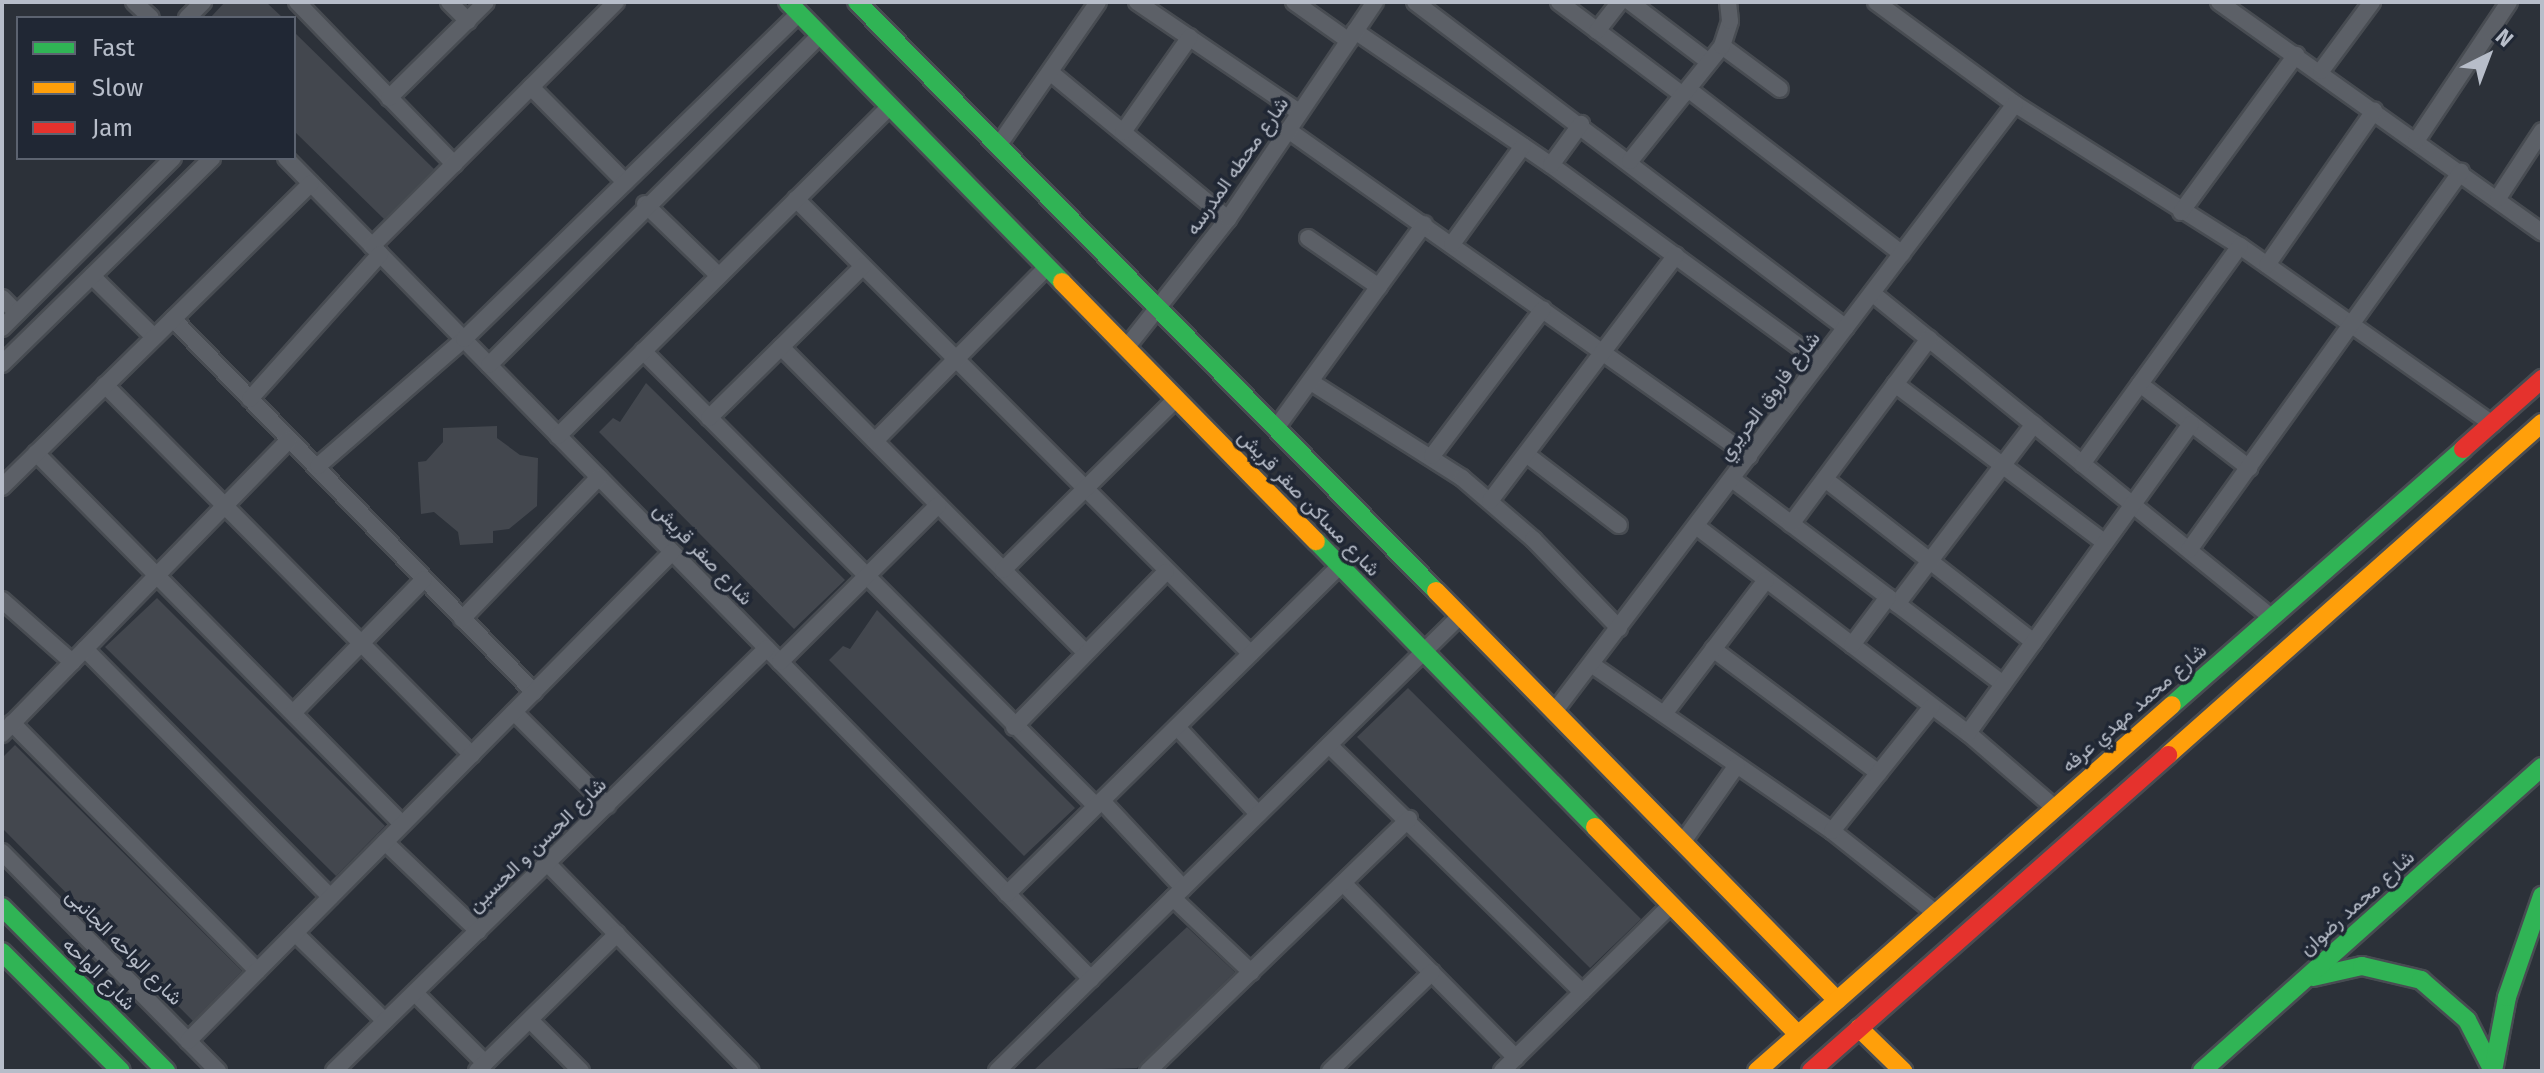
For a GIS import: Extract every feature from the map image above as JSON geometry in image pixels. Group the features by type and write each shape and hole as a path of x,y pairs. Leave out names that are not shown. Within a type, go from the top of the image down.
{"street":[{"path":"134,2 149,16"},
{"path":"297,2 454,164"},
{"path":"449,2 468,21"},
{"path":"389,98 486,2"},
{"name":"شارع مساكن صقر قريش","path":"857,2 1837,1000"},
{"path":"1137,2 1299,112"},
{"path":"1294,2 1551,165 1820,362"},
{"name":"شارع محطه المدرسه","path":"1126,348 1228,219 1375,2"},
{"path":"1415,2 1630,161 1846,328"},
{"path":"1559,2 1902,254"},
{"path":"1597,31 1620,2"},
{"path":"1630,2 1709,62"},
{"path":"1630,161 1722,46 1730,21 1728,2"},
{"path":"1876,2 2015,104 2181,212 2240,246 2492,424"},
{"path":"2219,2 2321,71 2542,232"},
{"path":"2321,71 2372,2"},
{"path":"2416,141 2509,2"},
{"path":"250,399 376,250 454,164 609,4"},
{"path":"998,146 1050,72 1091,5"},
{"path":"318,466 464,339 625,182 794,7"},
{"name":"شارع مساكن صقر قريش","path":"794,7 1798,1034"},
{"path":"489,365 645,204 820,35"},
{"path":"1123,132 1190,37"},
{"path":"1722,46 1780,89"},
{"path":"2181,212 2296,55"},
{"path":"1050,72 1228,219"},
{"path":"531,87 625,182"},
{"name":"شارع فاروق الحريري","path":"1554,712 2015,104"},
{"path":"558,436 890,106"},
{"path":"2267,265 2374,111"},
{"path":"1551,165 1581,124"},
{"path":"1288,130 1749,456"},
{"path":"2498,198 2542,131"},
{"path":"1452,244 1523,146"},
{"path":"2,328 171,160"},
{"path":"2,364 210,160"},
{"name":"شارع صقر قريش","path":"288,160 1091,979"},
{"path":"2189,550 2354,325 2461,172"},
{"path":"2,487 311,183"},
{"path":"796,199 1251,654"},
{"path":"645,204 719,276"},
{"path":"1276,428 1424,224"},
{"path":"1308,238 1379,287"},
{"path":"2082,464 2240,246"},
{"path":"1490,501 1676,255"},
{"path":"709,418 863,266"},
{"path":"875,441 1047,267"},
{"path":"92,276 154,337"},
{"path":"1872,293 2271,617"},
{"path":"2,298 17,313"},
{"path":"1432,456 1543,309"},
{"path":"173,319 534,692"},
{"path":"1791,524 1929,339"},
{"path":"781,347 1086,653"},
{"path":"643,351 1014,727 1099,804 1251,972"},
{"name":"شارع محمد مهدي عرفه","path":"1757,1071 1933,911 2055,808 2542,379"},
{"path":"1311,382 1432,456 1490,501 1619,628"},
{"path":"1895,384 2105,543"},
{"path":"2140,384 2249,468"},
{"path":"105,385 472,755"},
{"path":"1003,570 1176,399"},
{"path":"1821,1068 1859,1028 2542,423"},
{"path":"1852,645 1930,561 2034,424"},
{"path":"1968,733 2191,424"},
{"path":"257,971 7,728 289,440"},
{"path":"36,453 402,824"},
{"path":"1526,454 1619,525"},
{"path":"462,619 599,477"},
{"path":"1732,479 2003,684"},
{"path":"1825,479 2034,642"},
{"path":"780,662 938,505"},
{"path":"1696,526 1968,733 2055,808"},
{"path":"188,1041 672,552"},
{"path":"1007,894 1340,566"},
{"path":"1014,727 1166,572"},
{"path":"293,713 424,579"},
{"path":"1664,714 1766,580"},
{"path":"2,600 72,662"},
{"path":"997,1071 1460,616"},
{"name":"شارع الحسن و الحسين","path":"334,1071 767,648"},
{"path":"85,649 330,897"},
{"path":"1713,649 1879,773"},
{"path":"1591,664 1832,831 1950,926 1950,947"},
{"path":"1832,831 1932,706"},
{"path":"514,712 607,805"},
{"path":"1177,727 1258,814"},
{"path":"1329,745 1409,819 1582,992"},
{"path":"1682,843 1737,765"},
{"name":"شارع محمد رضوان","path":"2202,1071 2542,767"},
{"path":"1149,1071 1409,819"},
{"path":"385,842 478,931"},
{"name":"شارع الواحه الجانبى","path":"2,852 218,1071"},
{"path":"547,863 751,1071"},
{"path":"1973,878 1974,903 1989,914"},
{"path":"1343,883 1516,1058"},
{"path":"2493,1071 2507,997 2542,896"},
{"path":"1502,1071 1671,905"},
{"name":"شارع الواحه","path":"2,907 166,1071"},
{"path":"295,933 385,1021"},
{"path":"415,993 481,1067 617,934"},
{"path":"2,952 121,1071"},
{"path":"2304,981 2362,966 2421,980 2467,1020 2493,1071"},
{"path":"1330,1071 1432,972"},
{"path":"530,1020 581,1071"},
{"path":"1859,1028 1903,1071"}],"building":[{"path":"225,2 266,2 281,16 212,16"},
{"path":"296,34 434,169 384,219 296,133"},
{"path":"646,383 845,580 794,629 599,432 613,418 620,422"},
{"path":"497,426 497,438 520,455 538,458 537,506 509,529 493,531 493,543 460,545 458,532 434,512 421,514 418,462 426,461 443,442 443,428"},
{"path":"157,598 385,826 336,876 105,647"},
{"path":"877,610 1075,808 1024,856 829,660 843,646 850,649"},
{"path":"1408,688 1641,919 1590,968 1357,737"},
{"path":"15,745 242,971 193,1021 2,828 2,758"},
{"path":"1187,927 1235,972 1137,1068 1033,1071"}],"traffic: fast":[{"path":"788,2 1062,282"},
{"path":"857,2 1436,591"},
{"path":"2172,705 2463,449"},
{"path":"1316,541 1595,827"},
{"path":"2202,1071 2542,767"},
{"path":"2493,1071 2507,997 2542,896"},
{"path":"2,907 166,1071"},
{"path":"2,952 121,1071"},
{"path":"2313,977 2362,966 2421,980 2467,1020 2493,1071"}],"traffic: slow":[{"path":"1062,282 1316,541"},
{"path":"2168,755 2542,423"},
{"path":"1436,591 1837,1000"},
{"path":"1757,1071 2172,705"},
{"path":"1595,827 1798,1034"},
{"path":"1859,1028 1903,1071"}],"traffic: jam":[{"path":"2463,449 2542,379"},
{"path":"1811,1071 2168,755"}]}
